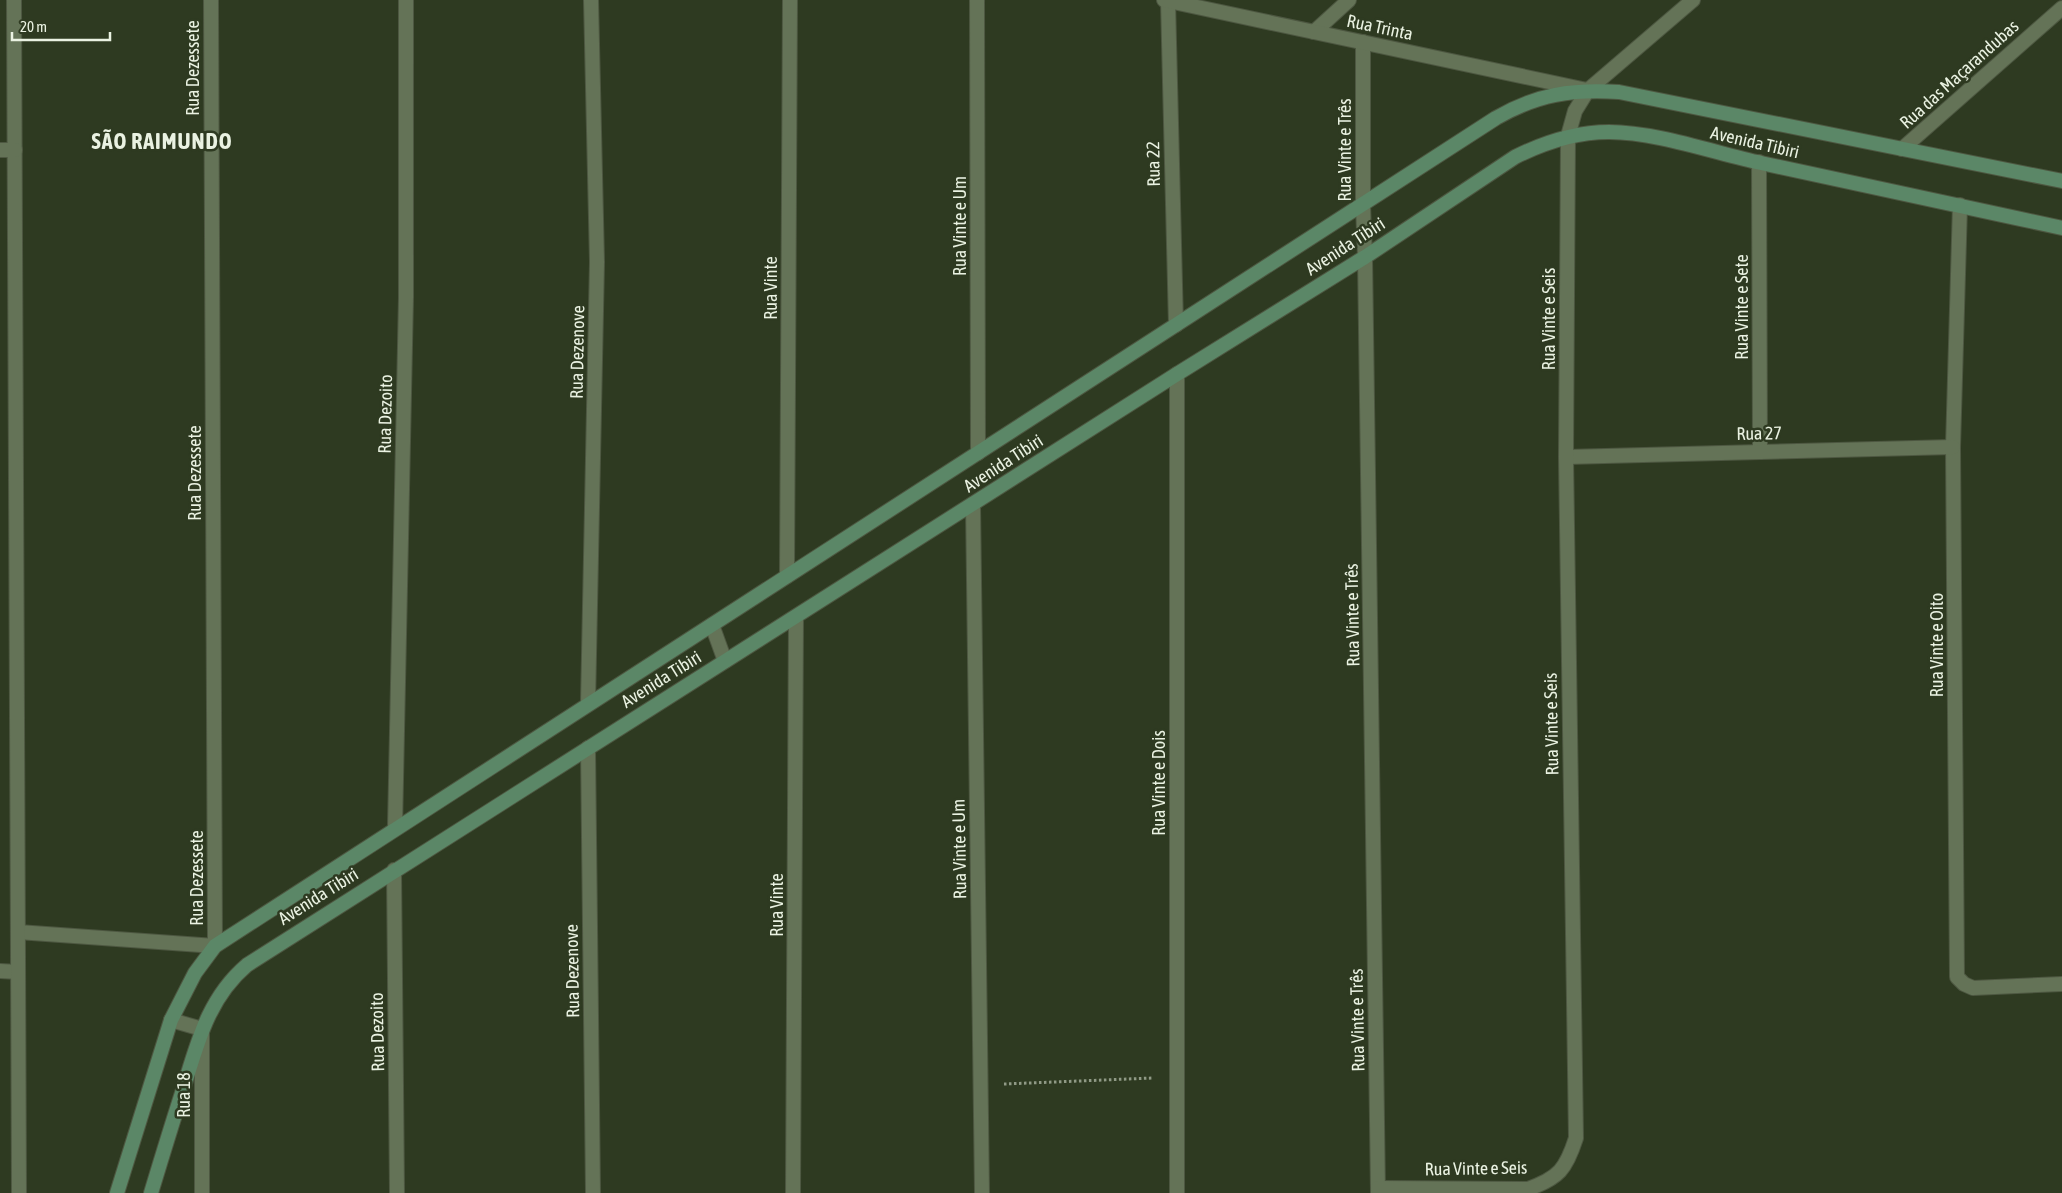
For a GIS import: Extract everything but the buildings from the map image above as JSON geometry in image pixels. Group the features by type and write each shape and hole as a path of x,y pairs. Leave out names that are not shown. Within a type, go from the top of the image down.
{"main road":[{"name":"Avenida Tibiri","path":"117,1193 171,1020 195,973 215,946 1519,105 1546,96 1588,90 1619,92 2062,182"},
{"name":"Avenida Tibiri","path":"151,1193 202,1029 222,991 234,976 247,965 1177,374 1365,257 1515,157 1536,146 1568,136 1609,132 1647,136 2062,228"}],"street":[{"path":"14,0 19,1193"},
{"name":"Rua Dezessete","path":"211,0 215,946"},
{"name":"Rua Dezoito","path":"396,828 406,297 406,0"},
{"name":"Rua Dezenove","path":"588,704 597,262 591,0"},
{"name":"Rua Vinte","path":"787,576 790,0"},
{"name":"Rua Vinte e Um","path":"977,0 978,453"},
{"name":"Rua Trinta","path":"1166,0 1588,90"},
{"name":"Rua 22","path":"1166,0 1176,326"},
{"path":"1314,32 1349,0"},
{"name":"Rua Vinte e Seis","path":"1378,1191 1528,1189 1547,1182 1561,1173 1570,1156 1576,1138 1566,456 1568,136 1574,111 1588,90 1692,0"},
{"name":"Rua das Maçarandubas","path":"1902,149 2057,6"},
{"name":"Rua Vinte e Três","path":"1363,42 1363,206 1378,1191"},
{"path":"0,150 15,150"},
{"name":"Rua Vinte e Sete","path":"1759,162 1760,452"},
{"name":"Rua Vinte e Oito","path":"1960,205 1954,447 1957,977 1964,984 1973,988 2062,984"},
{"name":"Rua Vinte e Dois","path":"1177,374 1177,1193"},
{"name":"Rua 27","path":"1566,456 1954,447"},
{"name":"Rua Vinte e Um","path":"973,504 982,1193"},
{"name":"Rua Vinte","path":"793,1193 796,617"},
{"path":"712,625 725,661"},
{"name":"Rua Dezenove","path":"588,748 593,1193"},
{"name":"Rua Dezoito","path":"394,870 397,1193"},
{"path":"18,932 215,946"},
{"path":"0,971 18,972"},
{"path":"171,1020 202,1029"},
{"name":"Rua 18","path":"202,1029 202,1193"}],"path":[{"path":"981,1085 1177,1077"}],"district":[{"name":"SÃO RAIMUNDO","path":"162,141"}]}
